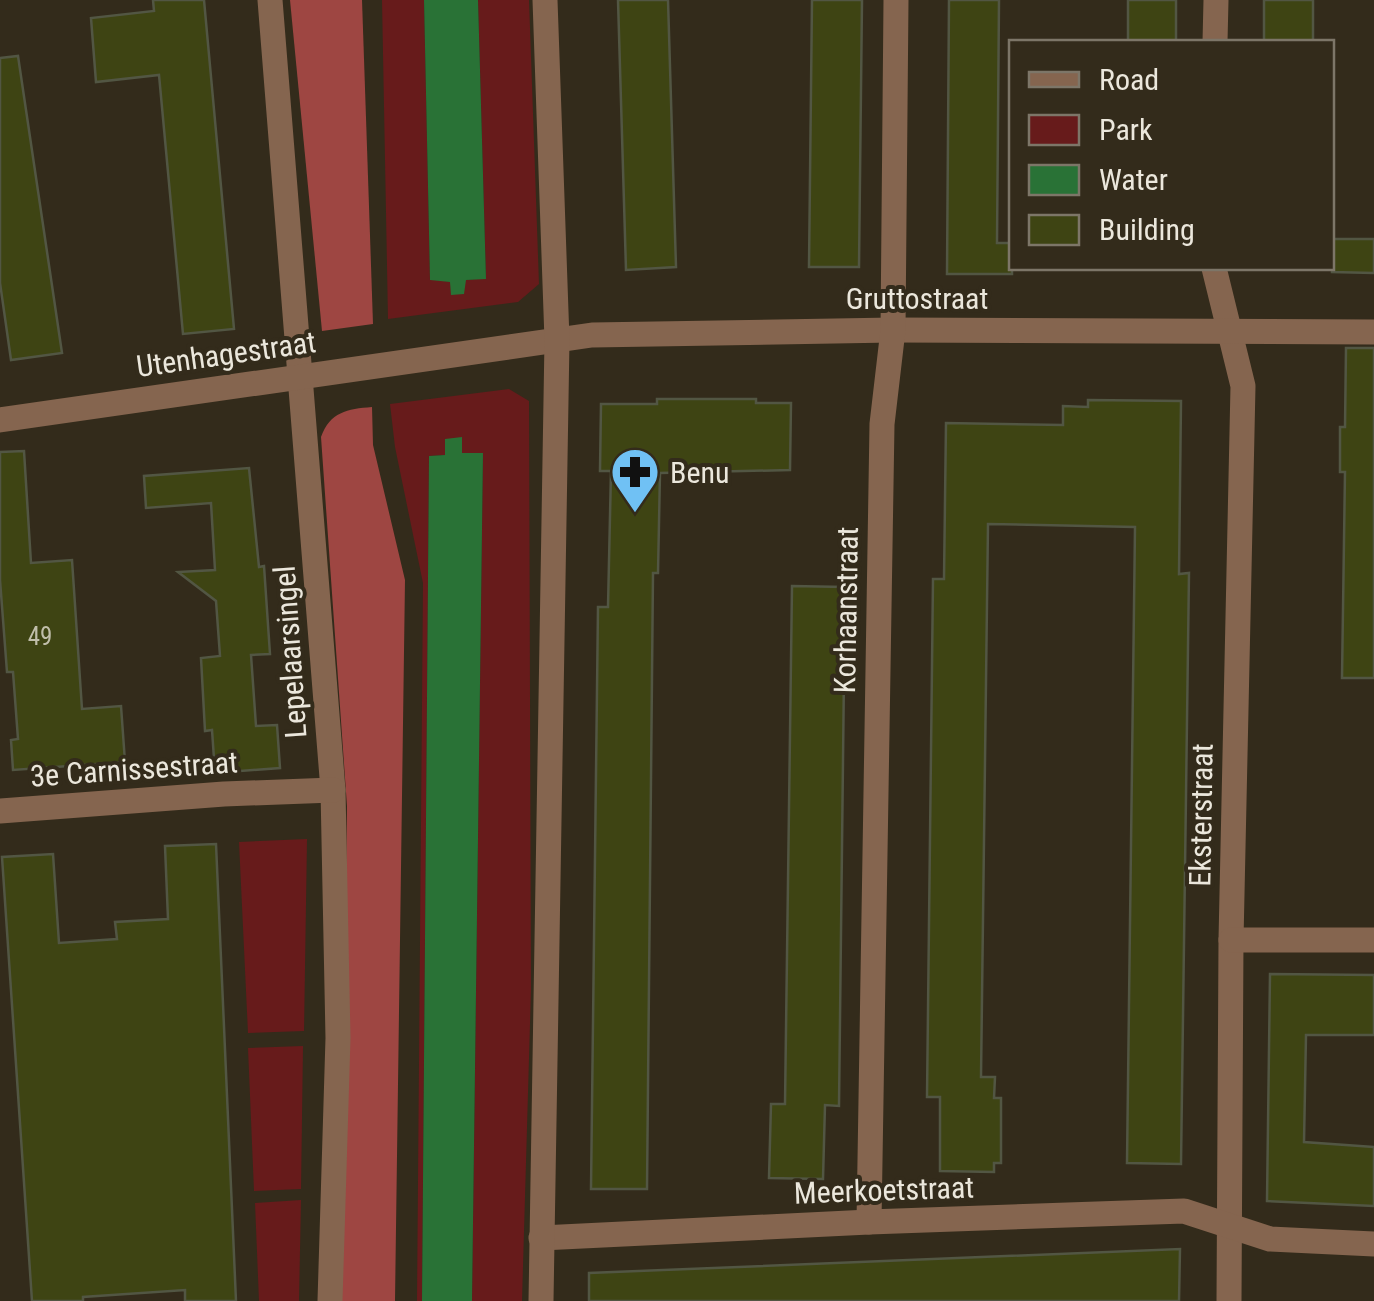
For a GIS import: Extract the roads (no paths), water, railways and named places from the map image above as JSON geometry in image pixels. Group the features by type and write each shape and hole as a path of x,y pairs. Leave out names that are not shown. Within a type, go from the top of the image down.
{"street":[{"name":"Lepelaarsingel","path":"270,0 303,376 333,790 338,1038 330,1301"},
{"path":"541,1301 557,340 545,0"},
{"name":"Korhaanstraat","path":"870,1222 882,424 893,330 896,0"},
{"path":"1216,0 1216,40"},
{"name":"Eksterstraat","path":"1214,270 1242,386 1231,940 1229,1301"},
{"name":"Gruttostraat","path":"461,353 645,333 1374,332"},
{"name":"Utenhagestraat","path":"0,420 461,353"},
{"name":"3e Carnissestraat","path":"0,811 333,790"},
{"path":"1231,940 1374,940"},
{"name":"Meerkoetstraat","path":"541,1238 1184,1212 1270,1238 1374,1244"}],"water":[{"path":"424,0 478,0 486,279 466,280 464,294 451,295 450,282 430,280"},
{"path":"462,437 462,453 483,453 472,1301 422,1301 429,456 445,455 445,439"}],"place":[{"name":"Benu","path":"635,514"}]}
